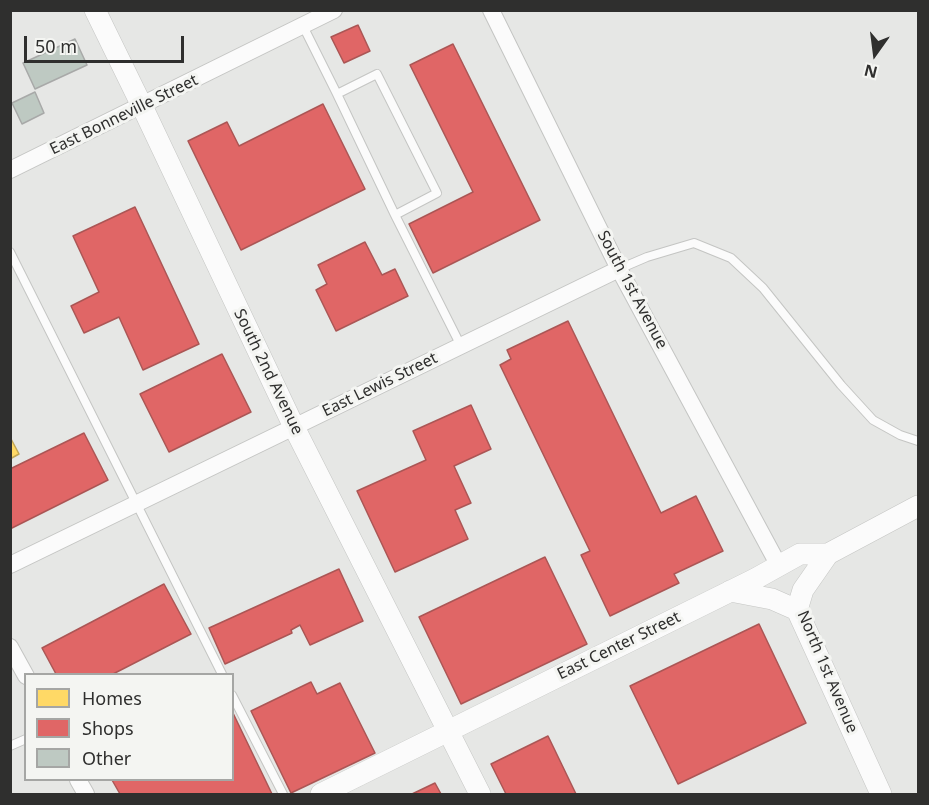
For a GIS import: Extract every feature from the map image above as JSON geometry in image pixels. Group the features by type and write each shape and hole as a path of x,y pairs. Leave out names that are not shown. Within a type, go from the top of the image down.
{"street":[{"name":"South 2nd Avenue","path":"95,10 294,427 480,795"},
{"name":"East Bonneville Street","path":"10,170 334,10"},
{"name":"South 1st Avenue","path":"491,10 620,269 779,566"},
{"name":"East Lewis Street","path":"10,565 620,269"},
{"name":"East Center Street","path":"321,795 801,554 828,554 918,506"},
{"name":"North 1st Avenue","path":"828,554 803,590 797,610 881,795"},
{"path":"730,591 772,599 797,610"},
{"path":"10,647 24,673"},
{"path":"79,781 86,795"}],"lane":[{"path":"303,26 461,346"},
{"path":"337,94 377,74 437,193 395,215"},
{"path":"620,269 647,257 694,243 731,258 763,288 841,385 873,420 900,435 918,441"},
{"path":"10,252 221,673"},
{"path":"234,699 283,795"},
{"path":"10,746 24,740"}],"building: Homes":[{"path":"10,437 19,454 10,459"}],"building: Shops":[{"path":"358,25 370,51 344,63 331,37"},
{"path":"453,44 540,220 433,273 409,224 473,192 410,65"},
{"path":"323,104 365,189 241,250 188,141 227,122 239,146"},
{"path":"135,207 199,344 143,370 119,317 84,333 71,306 99,292 73,236"},
{"path":"365,242 382,275 395,269 408,296 336,331 316,290 327,284 318,265"},
{"path":"568,321 661,513 696,496 723,551 674,574 679,583 610,616 581,555 590,551 500,365 511,359 507,350"},
{"path":"222,354 251,412 169,452 140,394"},
{"path":"471,405 491,449 454,466 471,503 455,510 468,539 395,572 357,491 426,460 413,431"},
{"path":"84,433 108,480 10,529 10,469"},
{"path":"545,557 587,644 461,704 419,617"},
{"path":"339,569 363,621 310,645 300,625 291,630 292,633 225,664 209,628"},
{"path":"164,584 191,634 115,673 55,673 42,648"},
{"path":"759,624 806,723 678,784 630,686"},
{"path":"311,682 317,694 340,683 375,753 291,793 251,711"},
{"path":"234,715 272,794 120,794 113,781 234,781"},
{"path":"548,736 576,794 506,794 491,764"},
{"path":"435,783 441,794 412,794"}],"building: Other":[{"path":"75,39 87,65 35,89 23,63"},
{"path":"35,92 44,113 22,124 12,103"}]}
